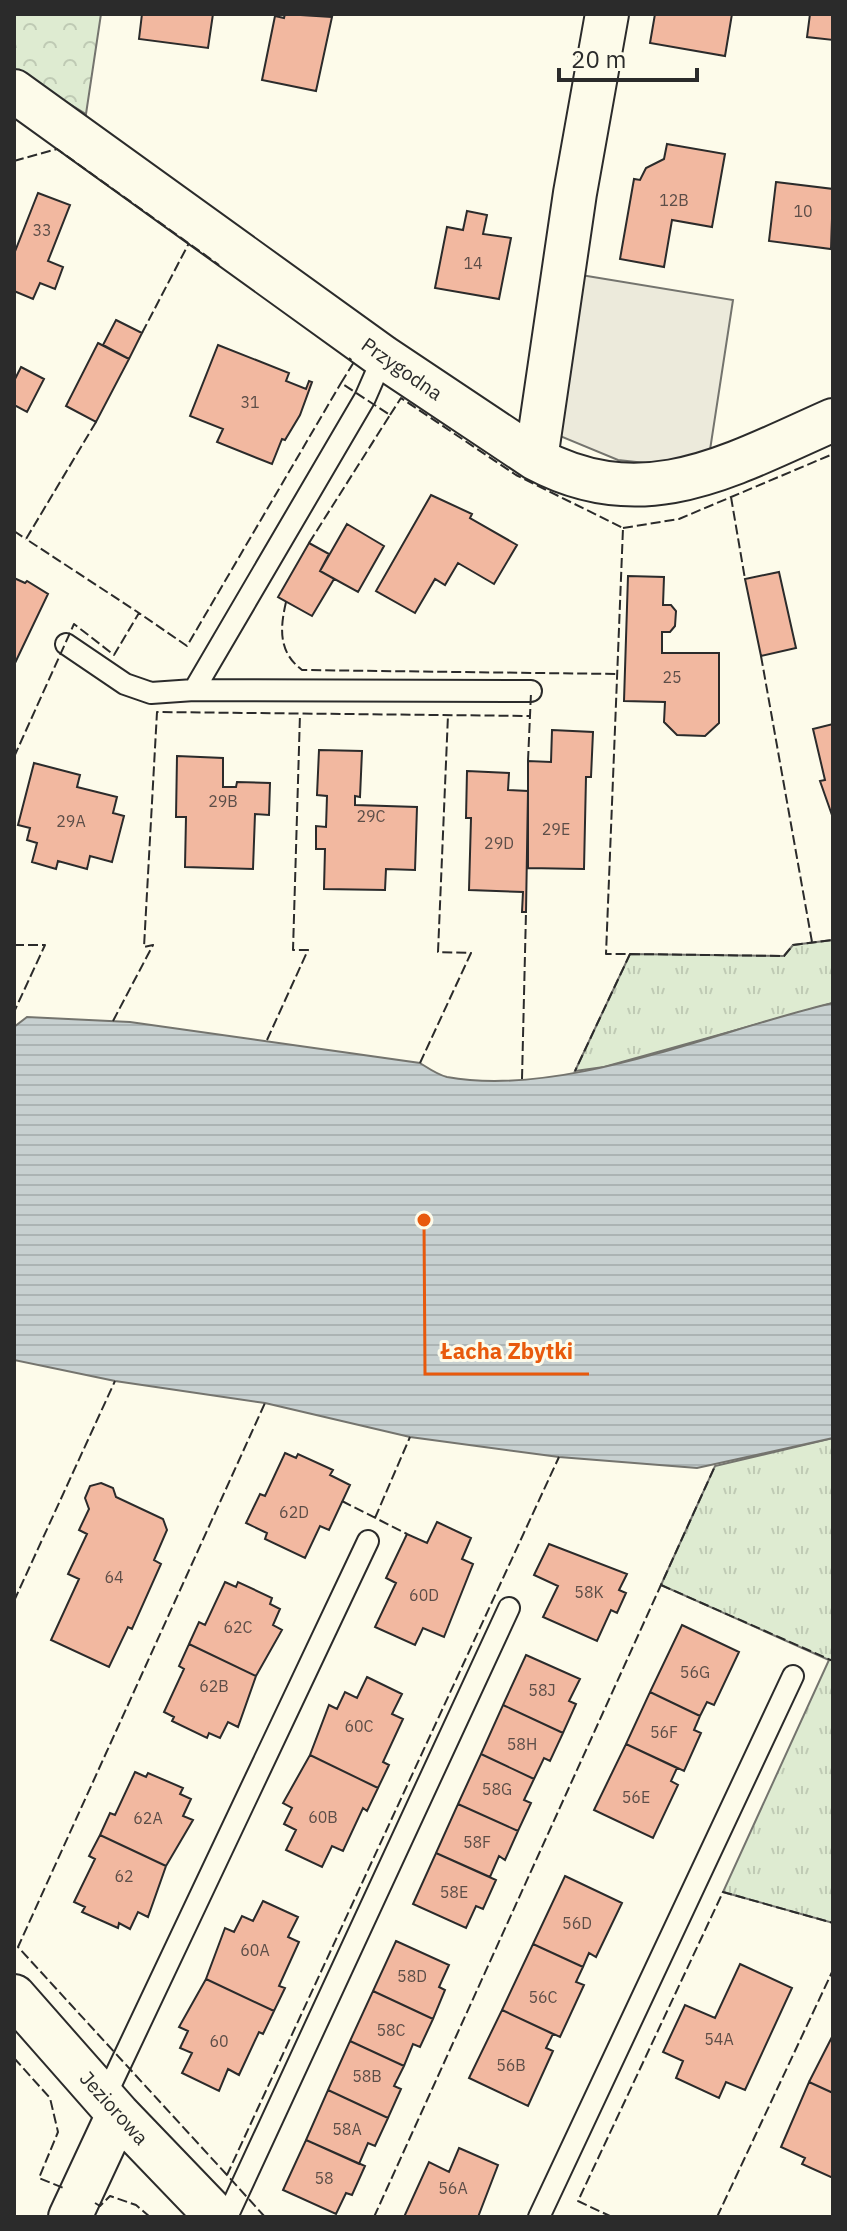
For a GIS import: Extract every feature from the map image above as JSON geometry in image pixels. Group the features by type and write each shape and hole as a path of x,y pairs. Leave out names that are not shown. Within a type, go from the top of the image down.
{"street":[{"path":"536,459 575,193 607,14"},
{"name":"Przygodna","path":"14,91 383,357 562,473 609,486 662,485 721,470 833,420"},
{"name":"Jeziorowa","path":"14,1996 111,2106 217,2217"},
{"path":"70,2217 111,2106"}],"lane":[{"path":"194,690 365,398 383,357"},
{"path":"66,644 125,684 151,693 194,690 531,691"},
{"path":"111,2106 368,1541"},
{"path":"227,2217 509,1608"},
{"path":"539,2217 793,1676"}],"green space":[{"path":"14,14 101,14 86,114 14,70"},
{"path":"833,940 833,1003 604,1067 575,1071 630,954 784,956 793,945"},
{"path":"833,1438 833,1923 723,1892 829,1660 661,1585 715,1466"}],"shaded area":[{"path":"581,275 733,300 710,450 664,465 618,460 555,434"},
{"path":"833,1003 833,1438 697,1468 559,1457 410,1437 265,1403 115,1381 14,1360 14,1027 27,1017 130,1022 420,1063 447,1077 493,1081 591,1070"}],"building":[{"path":"142,14 213,14 208,48 139,39"},
{"path":"285,14 332,17 316,91 262,80 275,16 284,18"},
{"path":"655,14 732,14 725,56 650,43"},
{"path":"810,14 833,14 833,40 807,37"},
{"path":"667,144 725,154 712,227 672,220 664,267 620,259 634,179 640,180 646,168 664,159"},
{"path":"776,182 833,189 831,249 769,241"},
{"path":"38,193 70,205 48,261 63,267 55,289 40,283 33,299 14,291 14,254"},
{"path":"467,211 487,215 483,234 511,238 499,299 435,288 447,227 463,230"},
{"path":"116,320 142,333 129,359 103,345"},
{"path":"98,343 129,359 96,422 66,406"},
{"path":"218,345 289,373 286,381 306,389 309,381 312,382 300,415 285,440 282,439 272,464 217,442 223,429 190,416"},
{"path":"21,367 44,379 27,412 14,405 14,381"},
{"path":"431,495 472,514 470,518 517,545 494,584 458,563 445,585 435,579 415,613 376,591"},
{"path":"347,524 384,546 358,592 320,571"},
{"path":"309,543 329,554 320,571 334,579 312,616 278,597"},
{"path":"779,572 796,648 761,656 745,579"},
{"path":"628,576 664,577 663,605 671,605 676,611 675,626 670,632 662,632 662,653 719,653 719,723 705,736 677,735 664,722 665,702 624,701"},
{"path":"14,578 27,581 48,594 15,663"},
{"path":"833,724 833,818 820,781 825,780 813,729"},
{"path":"552,730 593,732 591,777 586,777 584,869 528,868 528,761 551,762"},
{"path":"319,750 362,751 360,797 355,796 355,805 417,807 415,870 386,869 385,890 324,889 325,849 316,849 316,826 326,827 327,796 317,795"},
{"path":"177,756 223,758 223,787 236,787 237,782 270,783 269,815 255,814 253,869 185,867 186,817 176,817"},
{"path":"34,763 80,775 77,787 117,797 113,813 124,816 112,862 90,856 87,869 58,861 56,869 32,862 37,843 27,840 30,828 18,825"},
{"path":"467,771 509,773 508,790 528,791 526,912 522,912 523,892 469,890 471,818 466,818"},
{"path":"285,1453 296,1458 298,1454 333,1470 330,1475 350,1485 329,1530 320,1526 305,1558 265,1539 267,1533 246,1523 260,1494 265,1496"},
{"path":"101,1483 113,1488 116,1497 163,1519 167,1530 154,1560 161,1564 132,1629 128,1627 109,1667 51,1640 79,1579 68,1574 87,1534 79,1530 89,1509 85,1498 90,1486"},
{"path":"437,1522 471,1538 462,1559 473,1564 444,1637 423,1628 415,1645 375,1627 396,1583 386,1578 407,1534 427,1543"},
{"path":"549,1544 627,1574 619,1590 626,1593 617,1613 611,1610 597,1641 543,1617 558,1586 534,1575"},
{"path":"225,1582 236,1587 238,1582 272,1598 270,1604 280,1609 273,1625 282,1630 256,1676 189,1644 199,1622 205,1625"},
{"path":"682,1625 739,1652 714,1705 707,1702 700,1716 650,1692"},
{"path":"189,1644 256,1676 238,1727 228,1722 220,1738 209,1733 207,1738 172,1721 174,1717 164,1712 184,1669 179,1666"},
{"path":"526,1655 580,1679 569,1701 576,1704 563,1733 503,1705"},
{"path":"367,1677 402,1694 392,1714 403,1719 383,1762 389,1765 378,1788 310,1755 329,1705 337,1709 345,1692 357,1698"},
{"path":"650,1692 700,1716 694,1730 701,1733 684,1771 626,1744"},
{"path":"503,1705 563,1733 550,1761 544,1758 534,1779 481,1754"},
{"path":"626,1744 677,1768 671,1781 678,1785 653,1838 594,1810"},
{"path":"481,1754 534,1779 524,1800 531,1803 518,1831 458,1804"},
{"path":"310,1755 378,1788 367,1811 363,1808 343,1851 332,1846 322,1867 286,1850 296,1830 284,1824 292,1808 283,1803"},
{"path":"135,1772 146,1777 148,1773 183,1788 180,1794 191,1799 183,1816 193,1820 166,1866 100,1835 110,1813 115,1815"},
{"path":"458,1804 518,1831 505,1860 499,1856 490,1877 436,1853"},
{"path":"100,1835 166,1866 148,1917 138,1912 130,1929 119,1923 118,1928 82,1912 85,1907 74,1902 95,1859 89,1856"},
{"path":"436,1853 496,1880 483,1909 476,1906 466,1928 413,1904"},
{"path":"565,1876 622,1903 596,1957 589,1953 583,1967 533,1944"},
{"path":"263,1901 298,1917 288,1937 299,1942 279,1986 285,1988 274,2011 206,1979 225,1928 234,1932 242,1916 253,1921"},
{"path":"396,1941 449,1965 439,1987 445,1990 433,2019 373,1991"},
{"path":"533,1944 583,1967 576,1982 584,1985 560,2037 502,2010"},
{"path":"740,1964 792,1988 745,2090 726,2082 719,2098 676,2078 683,2061 663,2052 685,2005 715,2018"},
{"path":"206,1979 274,2011 263,2034 259,2032 239,2075 228,2069 219,2091 182,2073 192,2053 180,2048 188,2031 179,2027"},
{"path":"373,1991 433,2019 420,2047 413,2044 404,2066 350,2041"},
{"path":"502,2010 553,2034 546,2048 553,2051 528,2106 469,2078"},
{"path":"833,2035 833,2093 809,2082"},
{"path":"350,2041 404,2066 394,2086 401,2089 388,2118 328,2090"},
{"path":"809,2082 833,2093 833,2178 802,2164 805,2158 781,2147"},
{"path":"328,2090 388,2118 375,2146 368,2143 359,2164 306,2140"},
{"path":"306,2140 365,2166 352,2195 346,2193 336,2214 283,2190"},
{"path":"459,2148 498,2165 478,2217 404,2217 429,2162 449,2172"}],"fence":[{"path":"14,161 57,149 219,265"},
{"path":"142,333 189,243"},
{"path":"309,543 390,415 341,383 354,362 349,358"},
{"path":"14,757 74,624 114,655 139,613 187,646 341,383"},
{"path":"390,415 401,398 516,475 623,528 606,954 630,954 575,1071"},
{"path":"96,422 26,539 139,613"},
{"path":"623,528 679,519 833,454"},
{"path":"731,497 745,579"},
{"path":"14,531 26,539"},
{"path":"286,602 283,639 289,655 302,670 617,674"},
{"path":"761,656 812,942"},
{"path":"528,761 531,693"},
{"path":"113,1021 153,945 144,947 157,712 530,716"},
{"path":"267,1040 308,950 293,950 300,714"},
{"path":"420,1063 471,953 438,952 448,715"},
{"path":"522,1079 526,912"},
{"path":"630,954 784,956 793,945 833,940"},
{"path":"14,945 45,945 14,1012"},
{"path":"14,1601 115,1381"},
{"path":"227,2175 18,1947 265,1403"},
{"path":"375,1518 410,1437"},
{"path":"265,2217 227,2175 559,1457"},
{"path":"374,2217 715,1466"},
{"path":"342,1501 407,1534"},
{"path":"661,1585 833,1661"},
{"path":"612,2217 578,2201 723,1892 833,1923"},
{"path":"717,2217 833,1970"},
{"path":"14,2058 50,2098 58,2132 39,2178 66,2189"},
{"path":"95,2203 100,2206 110,2196 136,2205 150,2217"}],"place":[{"name":"Łacha Zbytki","path":"424,1220"}]}
